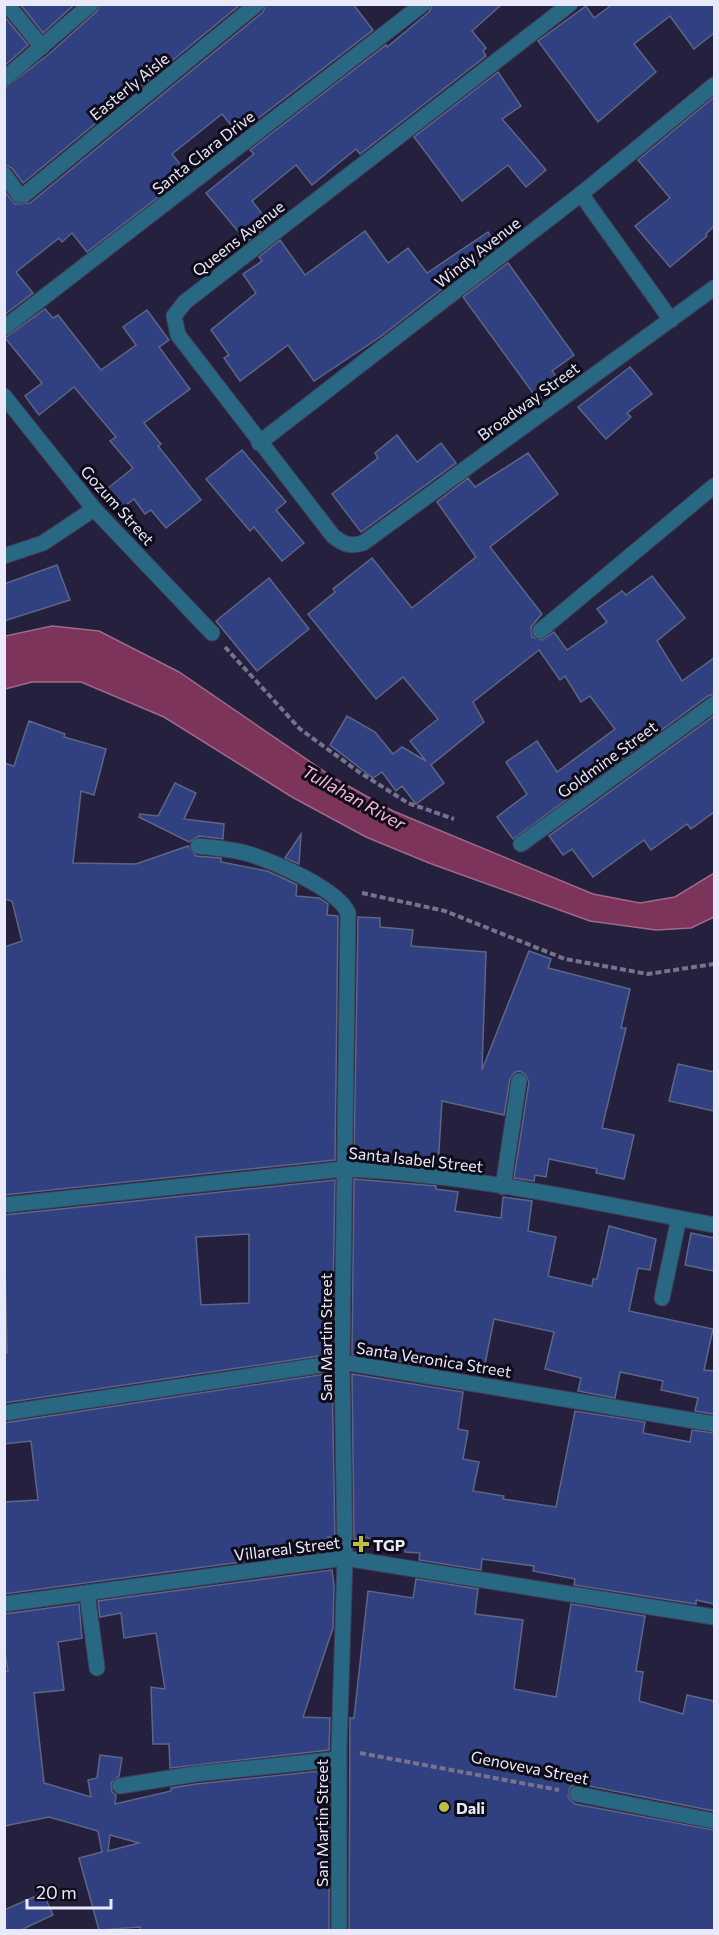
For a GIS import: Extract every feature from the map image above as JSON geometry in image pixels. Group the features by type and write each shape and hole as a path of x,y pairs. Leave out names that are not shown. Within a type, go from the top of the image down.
{"street":[{"path":"7,4 42,47"},
{"path":"4,79 91,4"},
{"name":"Easterly Aisle","path":"4,174 19,195 24,195 257,4"},
{"name":"Santa Clara Drive","path":"4,328 423,4"},
{"name":"Queens Avenue","path":"363,543 343,544 333,536 259,443 178,335 174,316 194,295 570,4"},
{"name":"Windy Avenue","path":"259,443 581,194 714,85"},
{"path":"581,194 671,320"},
{"name":"Broadway Street","path":"363,543 714,288"},
{"name":"Gozum Street","path":"4,396 94,509 212,633"},
{"path":"540,631 714,486"},
{"path":"4,556 18,554 43,543 94,509"},
{"name":"Goldmine Street","path":"521,844 714,704"},
{"name":"San Martin Street","path":"198,846 247,853 279,866 337,897 348,913 342,1362 345,1558 339,1754 339,1930"},
{"path":"503,1187 519,1081"},
{"name":"Santa Isabel Street","path":"4,1205 344,1169 373,1170 503,1187 714,1225"},
{"path":"663,1298 679,1218"},
{"name":"Santa Veronica Street","path":"4,1413 342,1362 714,1424"},
{"name":"Villareal Street","path":"4,1604 345,1558 714,1617"},
{"path":"87,1593 97,1668"},
{"path":"120,1786 339,1754"},
{"name":"Genoveva Street","path":"577,1794 714,1821"}],"path":[{"path":"212,633 300,729 359,772 408,803 454,819"},
{"path":"322,889 340,889 445,911 565,959 648,974 714,964"},
{"name":"Genoveva Street","path":"339,1754 577,1794"}],"water":[{"name":"Tullahan River","path":"52,626 99,631 179,672 334,778 393,811 593,894 640,903 675,897 714,873 714,917 691,928 656,930 590,921 429,863 366,837 292,797 164,717 81,682 32,682 5,689 5,636"}],"building":[{"path":"20,4 75,4 43,33"},
{"path":"100,4 241,4 23,183 12,168 4,164 4,89 49,54 97,11"},
{"path":"266,4 353,4 373,30 238,134 222,114 172,154 188,174 87,252 72,233 62,242 59,238 16,272 33,293 4,315 4,191 15,204 30,203 263,12"},
{"path":"433,4 502,4 472,31 486,48 483,51 486,56 360,154 356,149 312,185 296,165 252,201 270,224 247,242 206,193 254,154 250,150 386,45 387,47 429,12"},
{"path":"613,4 714,4 714,33 694,49 670,16 634,44 656,72 598,122 538,41 586,6 594,18"},
{"path":"4,16 28,45 4,66"},
{"path":"498,72 521,106 502,119 546,170 526,187 508,165 462,201 414,137"},
{"path":"714,97 714,226 706,234 707,236 670,267 635,226 670,198 638,160"},
{"path":"365,231 388,263 408,248 427,273 488,232 497,246 380,337 314,381 288,345 240,381 224,358 229,355 211,330 256,293 243,274 262,261 259,257 280,240 305,275"},
{"path":"508,263 574,355 552,371 561,383 538,400 463,297"},
{"path":"45,309 53,318 58,315 101,370 136,345 123,327 147,310 169,340 159,347 190,389 144,423 161,444 158,446 201,500 166,528 151,510 145,514 134,499 117,512 102,493 133,468 110,441 116,437 74,387 39,415 25,396 42,383 5,338"},
{"path":"630,367 652,394 627,413 631,417 606,439 578,407"},
{"path":"397,435 417,462 441,443 456,463 361,532 332,494 378,458 375,453"},
{"path":"242,450 286,502 276,510 304,543 282,561 254,527 250,531 206,479"},
{"path":"528,453 558,494 490,547 542,614 531,627 532,637 542,640 554,632 567,650 607,622 597,609 622,591 626,595 652,576 685,618 657,641 682,681 714,658 714,694 708,696 513,839 497,817 527,794 506,762 537,741 557,772 615,729 590,696 581,702 565,676 560,680 539,650 473,702 484,722 431,765 444,783 416,804 402,786 396,791 382,772 373,778 330,745 347,716 375,732 393,754 402,747 426,761 410,741 438,719 403,677 376,699 308,614 335,592 333,589 372,558 412,608 476,557 437,502 468,478 475,487"},
{"path":"57,565 70,600 4,621 4,584"},
{"path":"269,578 309,629 257,671 216,621"},
{"path":"714,716 714,812 691,829 687,824 651,850 644,840 593,877 572,849 563,855 549,836"},
{"path":"29,721 65,734 64,737 106,749 94,795 81,791 73,863 136,864 188,846 196,856 221,858 221,862 267,871 285,879 297,885 296,896 319,898 328,904 327,915 338,916 335,1160 4,1195 4,947 22,941 12,901 4,899 4,763 14,766"},
{"path":"175,783 196,793 184,819 224,824 223,839 199,836 189,842 139,817 140,814 158,816"},
{"path":"301,834 299,864 285,858"},
{"path":"358,917 380,918 380,927 413,930 411,946 486,952 482,1070 529,951 551,959 548,968 630,989 621,1028 626,1028 602,1128 634,1135 624,1179 596,1173 597,1169 549,1159 546,1177 535,1175 534,1181 514,1178 529,1082 525,1074 520,1071 515,1072 510,1079 504,1115 442,1101 438,1167 354,1160"},
{"path":"678,1064 714,1072 714,1111 669,1101"},
{"path":"354,1179 436,1186 436,1189 458,1192 455,1211 501,1218 503,1197 532,1201 528,1231 556,1237 548,1276 592,1286 593,1279 597,1279 609,1226 656,1239 650,1270 638,1268 629,1311 713,1329 704,1370 714,1371 714,1414 695,1411 698,1398 661,1390 663,1381 620,1372 615,1398 578,1391 581,1378 545,1369 554,1332 494,1319 483,1374 352,1354"},
{"path":"335,1180 332,1354 4,1403 4,1354 7,1353 4,1215","holes":["249,1234 249,1303 201,1305 196,1237"]},
{"path":"691,1233 714,1238 714,1271 685,1265"},
{"path":"332,1373 335,1538 328,1537 330,1550 4,1594 4,1502 38,1500 31,1441 4,1444 4,1423"},
{"path":"352,1374 463,1392 458,1429 468,1431 463,1459 479,1462 473,1491 504,1496 503,1499 556,1507 575,1411 645,1422 643,1433 690,1442 692,1430 714,1433 714,1604 696,1600 696,1604 574,1585 575,1579 533,1571 534,1566 482,1559 481,1570 419,1560 420,1553 405,1552 405,1549 385,1546 385,1542 364,1537 363,1540 354,1539"},
{"path":"332,1570 333,1628 303,1717 330,1718 329,1750 170,1768 169,1744 153,1744 151,1687 165,1689 156,1633 124,1638 121,1613 100,1617 98,1601"},
{"path":"416,1579 478,1589 475,1614 523,1620 514,1689 556,1697 571,1604 645,1616 636,1671 643,1672 639,1701 683,1714 687,1695 714,1701 714,1811 579,1784 570,1787 568,1797 575,1804 714,1830 714,1930 349,1930 350,1718 354,1718 368,1591 413,1598"},
{"path":"79,1604 82,1638 58,1642 64,1690 34,1693 44,1783 91,1797 88,1780 97,1778 100,1755 122,1758 119,1776 111,1783 112,1792 116,1795 115,1804 171,1791 171,1788 196,1784 329,1770 329,1930 140,1930 140,1927 99,1930 79,1858 102,1852 98,1831 49,1817 4,1826 4,1672 8,1671 4,1648 4,1614","holes":["110,1835 139,1843 108,1851"]},
{"path":"43,1893 53,1915 21,1930 4,1930 4,1910"}],"place":[{"name":"TGP","path":"361,1544"},
{"name":"Dali","path":"444,1807"}]}
